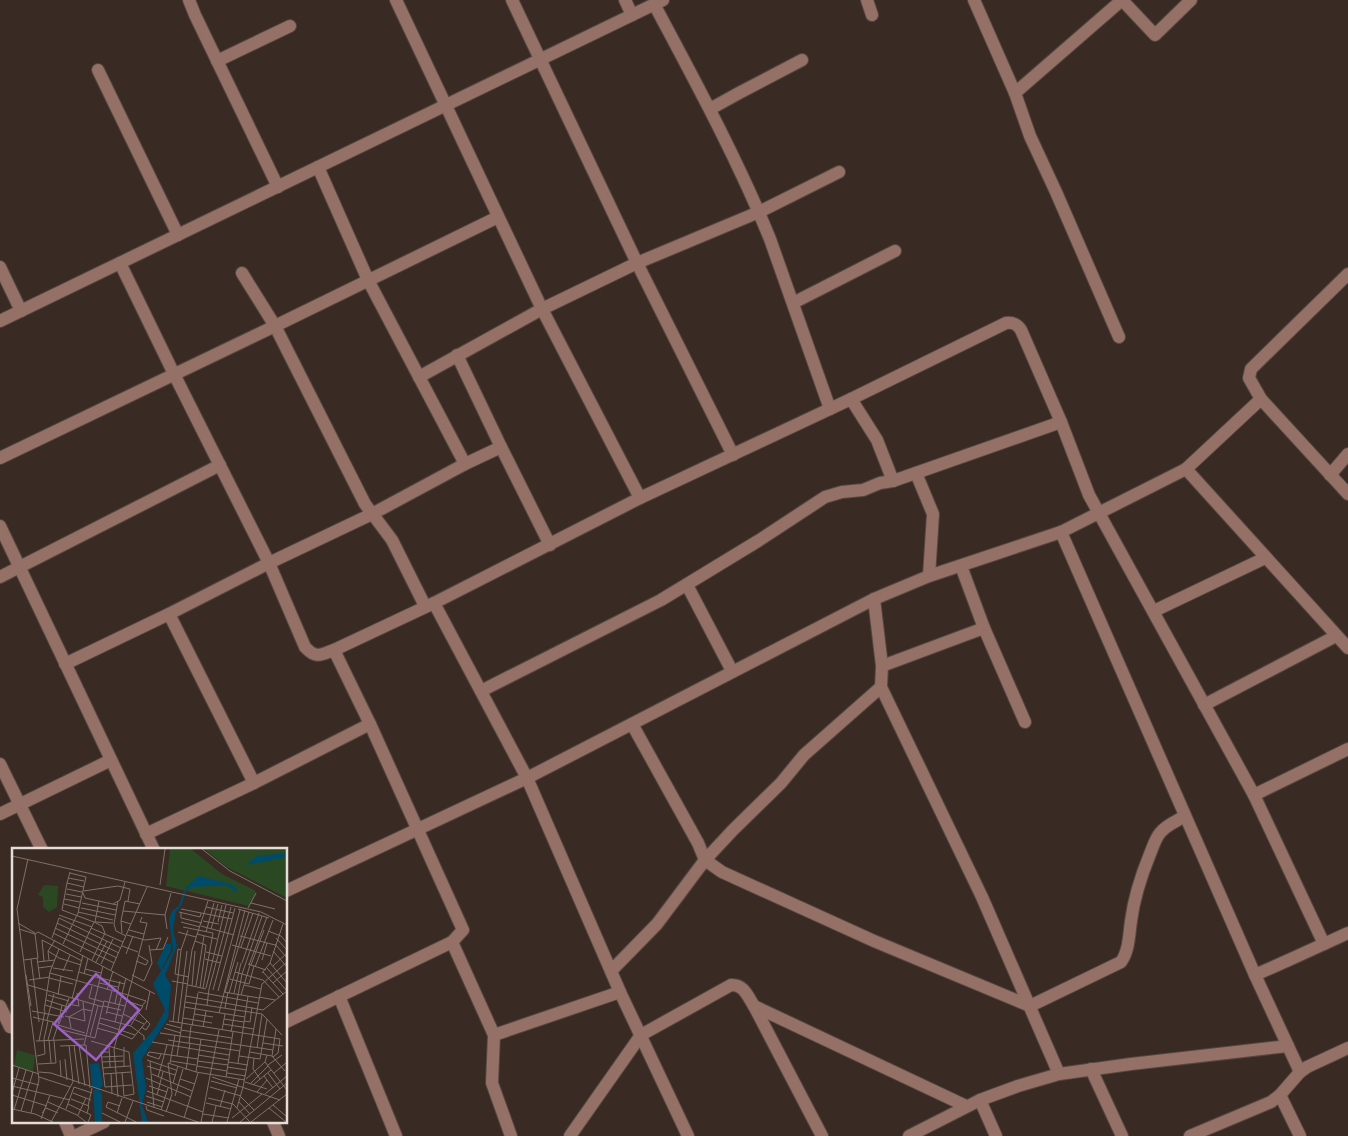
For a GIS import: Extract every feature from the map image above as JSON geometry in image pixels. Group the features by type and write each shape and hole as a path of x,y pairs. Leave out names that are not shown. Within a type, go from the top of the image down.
{"street":[{"path":"189,0 278,187"},
{"path":"396,0 542,309 640,498"},
{"path":"512,0 637,263 734,455"},
{"path":"625,0 632,15"},
{"path":"867,0 872,15"},
{"path":"974,0 1014,93 1030,136 1119,337"},
{"path":"1014,93 1122,0 1155,35 1191,0"},
{"path":"0,321 658,2 759,212 830,409"},
{"path":"217,61 290,26"},
{"path":"710,109 802,60"},
{"path":"98,70 178,235"},
{"path":"318,167 368,280 465,464"},
{"path":"419,377 542,309 637,263 759,212 839,172"},
{"path":"0,458 498,217"},
{"path":"793,303 894,251"},
{"path":"120,263 269,563 305,647 311,654 319,655 334,650 429,605 640,498 734,455 1006,323 1018,325 1061,422 1082,478 1099,513 1254,795 1324,944"},
{"path":"0,267 21,311"},
{"path":"242,273 275,326 351,477 372,514 392,540 481,691 527,778 611,972 688,1136"},
{"path":"1348,274 1251,370 1249,378 1261,399 1348,494"},
{"path":"457,355 550,545"},
{"path":"851,399 877,440 893,480"},
{"path":"288,890 527,778 874,599 929,576 1061,532 1099,513 1186,469 1261,399"},
{"path":"481,691 661,600 825,497 842,492 863,490 1061,422"},
{"path":"64,664 372,514 465,464 501,447"},
{"path":"1330,475 1348,454"},
{"path":"0,577 220,465"},
{"path":"1186,469 1348,648"},
{"path":"916,473 933,514 929,576"},
{"path":"0,526 153,848"},
{"path":"1061,532 1255,975 1300,1072"},
{"path":"1154,611 1265,558"},
{"path":"961,566 984,628 1025,722"},
{"path":"687,585 732,671"},
{"path":"874,599 882,666 880,687 982,897 1059,1074"},
{"path":"169,614 254,783"},
{"path":"882,666 984,628"},
{"path":"1204,705 1336,636"},
{"path":"288,1021 452,942 463,930 370,724 334,650"},
{"path":"611,972 657,924 705,860 781,783 804,755 880,687"},
{"path":"146,834 254,783 370,724"},
{"path":"632,724 698,843 705,860 735,879 874,941 1030,1006 1121,962 1128,945 1133,903 1140,878 1154,844 1166,827 1185,816"},
{"path":"1254,795 1348,749"},
{"path":"0,814 111,760"},
{"path":"0,764 41,848"},
{"path":"1255,975 1348,933"},
{"path":"452,942 494,1035 492,1083 511,1136"},
{"path":"570,1136 641,1035 731,985 737,985 742,988 754,1006 822,1136"},
{"path":"494,1035 620,992"},
{"path":"339,996 396,1136"},
{"path":"0,1006 8,1028"},
{"path":"754,1006 966,1106"},
{"path":"909,1136 980,1100 1059,1074 1288,1046"},
{"path":"1190,1136 1271,1102 1280,1096 1300,1072 1307,1067 1348,1048"},
{"path":"1091,1069 1122,1136"},
{"path":"1280,1096 1300,1136"},
{"path":"980,1100 996,1136"},
{"path":"65,1124 73,1136 100,1124"},
{"path":"274,1124 278,1136"}]}
